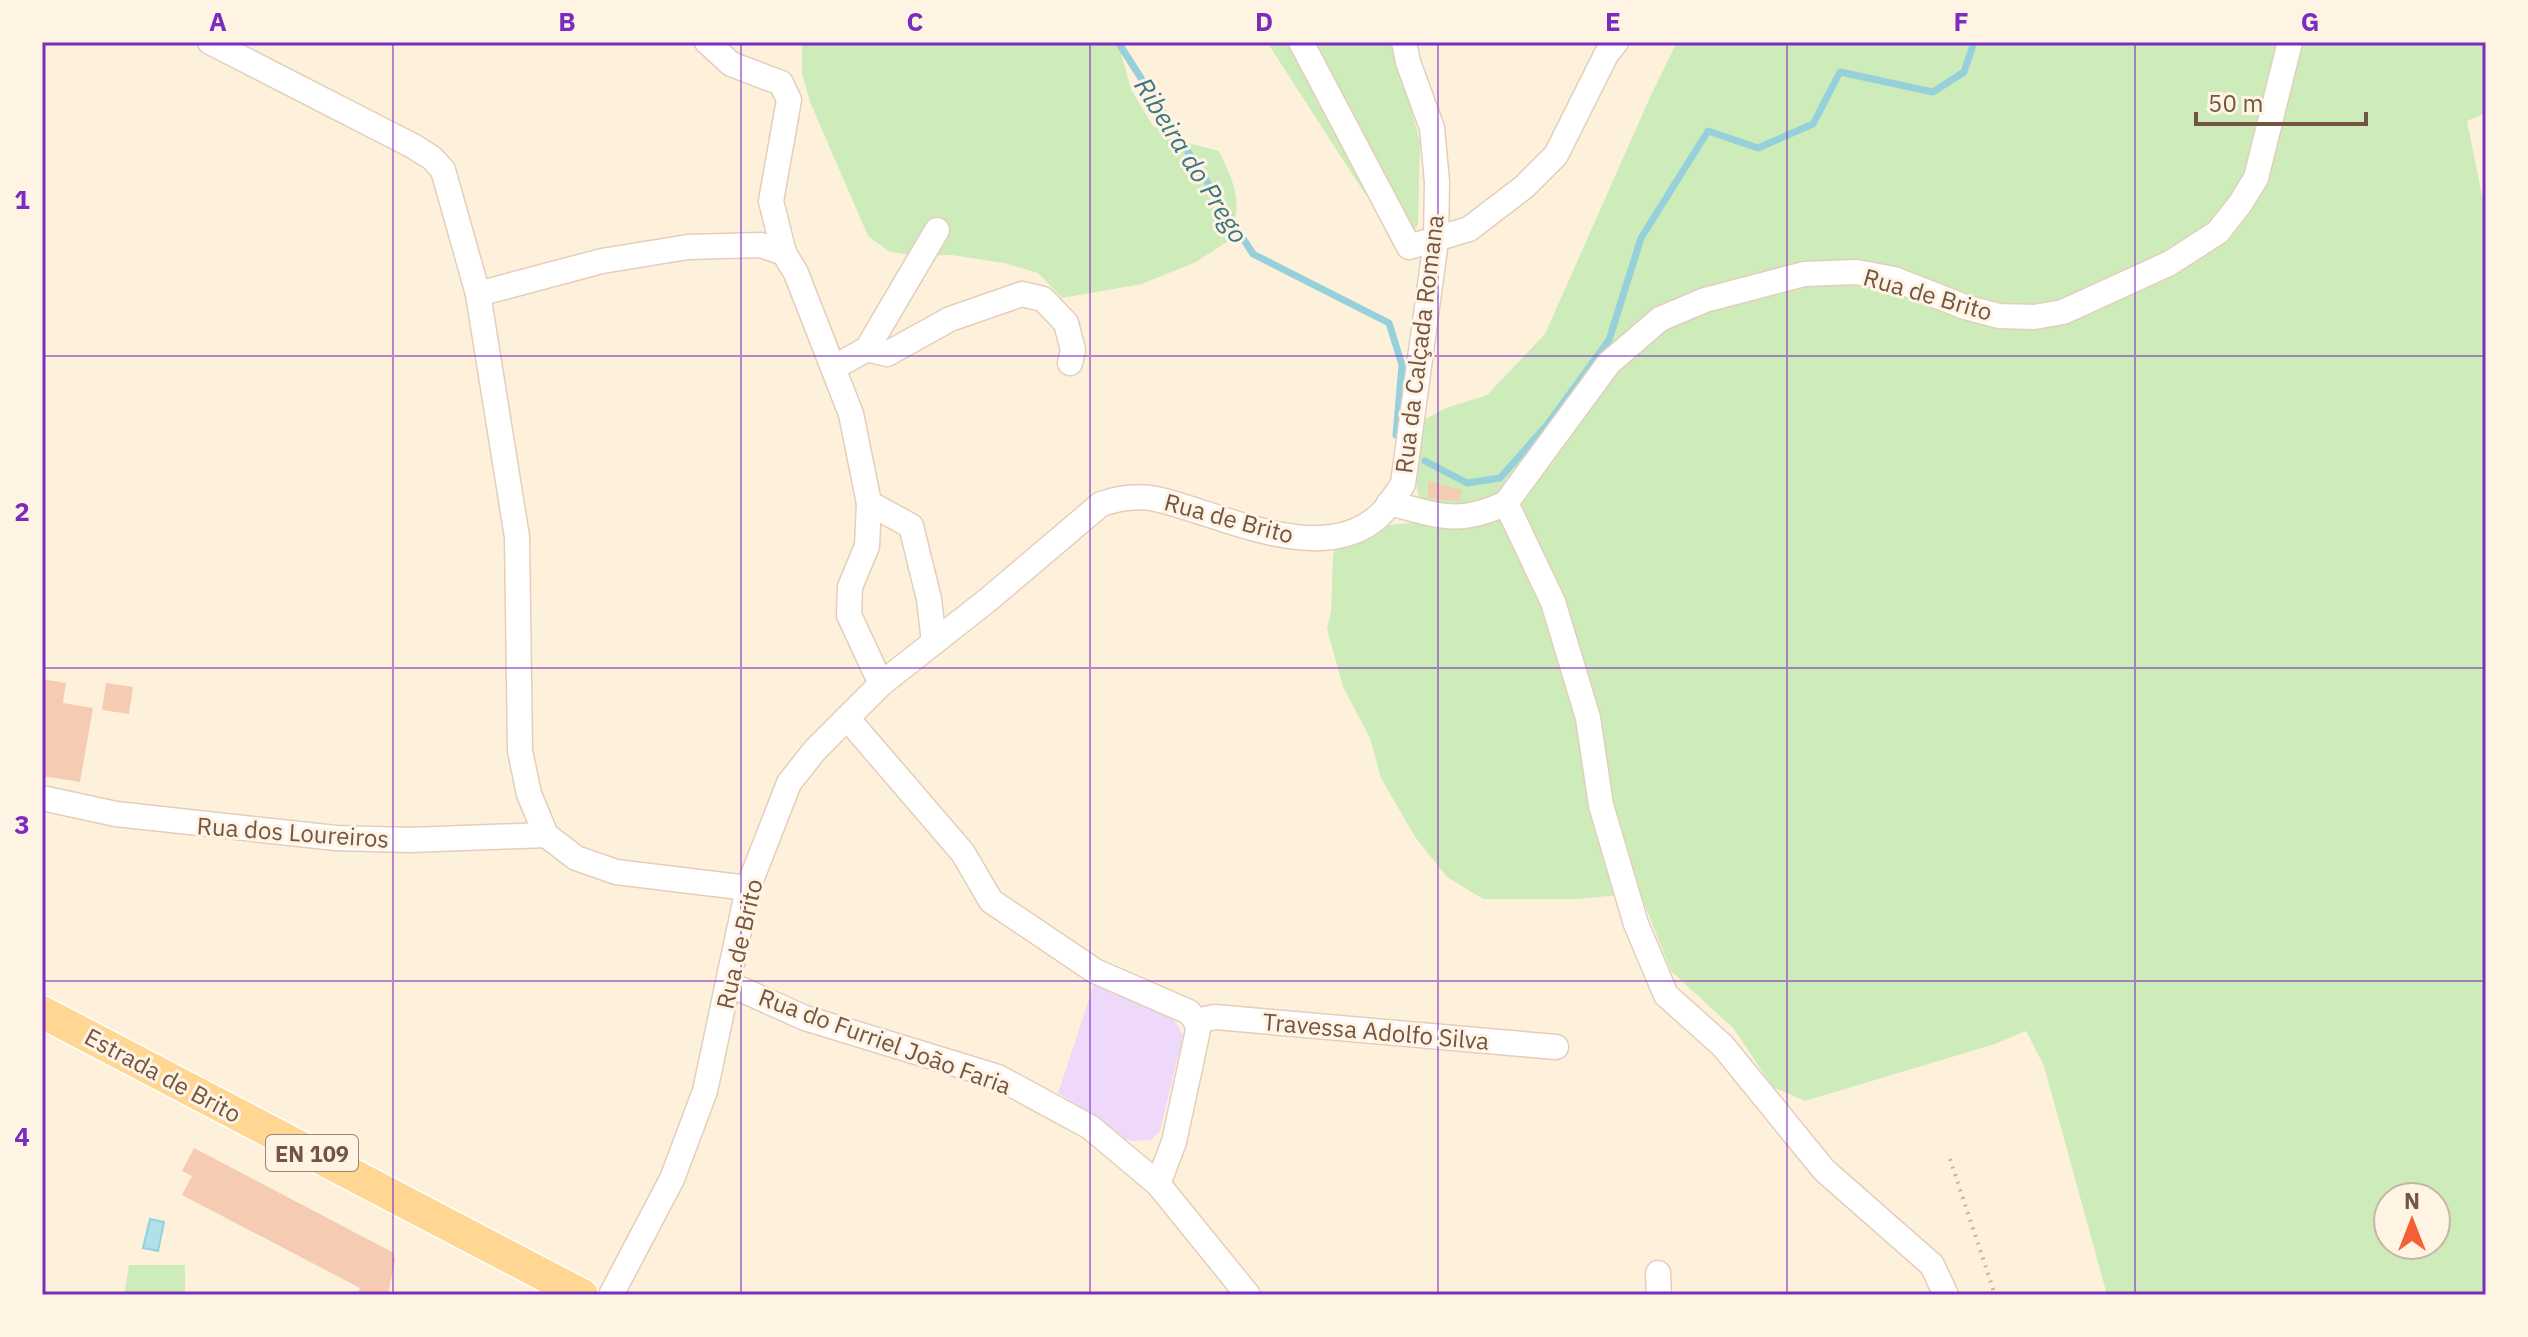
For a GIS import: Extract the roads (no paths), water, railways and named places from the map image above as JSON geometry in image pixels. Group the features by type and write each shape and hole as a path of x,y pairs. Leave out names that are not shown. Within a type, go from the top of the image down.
{"main road":[{"name":"Estrada de Brito","path":"42,1012 582,1295"}],"street":[{"path":"210,42 432,158 443,170 450,186 478,294 517,537 520,751 529,794 546,835 576,858 616,872 748,888"},
{"path":"707,42 731,64 781,83 789,100 771,201 784,253 796,273 851,414 869,503 867,546 850,587 849,615 881,684"},
{"path":"1301,42 1409,247 1469,229 1524,187 1556,155 1606,55 1616,42"},
{"name":"Rua da Calçada Romana","path":"1389,503 1403,484 1436,241 1437,182 1432,128 1404,42"},
{"name":"Rua de Brito","path":"1506,503 1609,363 1660,319 1705,300 1804,274 1856,272 1894,279 1965,307 1999,316 2034,317 2063,312 2170,263 2218,232 2256,178 2290,42"},
{"path":"833,368 867,349 937,230"},
{"path":"478,294 602,261 688,247 761,245 784,253"},
{"path":"867,349 887,354 950,319 1022,294 1043,299 1066,323 1073,350 1070,363"},
{"name":"Rua de Brito","path":"611,1295 672,1179 705,1091 748,888 789,783 815,750 881,684 1101,504 1122,497 1154,498 1303,539 1350,533 1380,515 1389,503"},
{"path":"869,503 911,526 929,599 934,642"},
{"path":"1389,503 1445,517 1480,515 1506,503 1553,602 1588,718 1601,805 1636,924 1666,995 1723,1046 1824,1170 1932,1265 1946,1295"},
{"path":"847,718 963,853 991,901 1095,971 1189,1012 1196,1021 1198,1030 1174,1142 1158,1184"},
{"name":"Rua dos Loureiros","path":"42,798 142,818 336,838 410,840 546,835"},
{"name":"Rua do Furriel João Faria","path":"729,984 805,1018 998,1077 1090,1127 1158,1184 1248,1295"},
{"name":"Travessa Adolfo Silva","path":"1196,1021 1215,1017 1556,1047"}],"water":[{"path":"150,1219 164,1222 158,1251 143,1248"}],"waterway":[{"name":"Ribeira do Prego","path":"1118,42 1253,254 1389,323 1402,365 1396,435"},
{"name":"Ribeira do Prego","path":"1425,461 1467,483 1500,478 1547,425 1609,340 1641,238 1708,131 1758,148 1813,124 1840,72 1933,92 1964,72 1974,42"}]}
